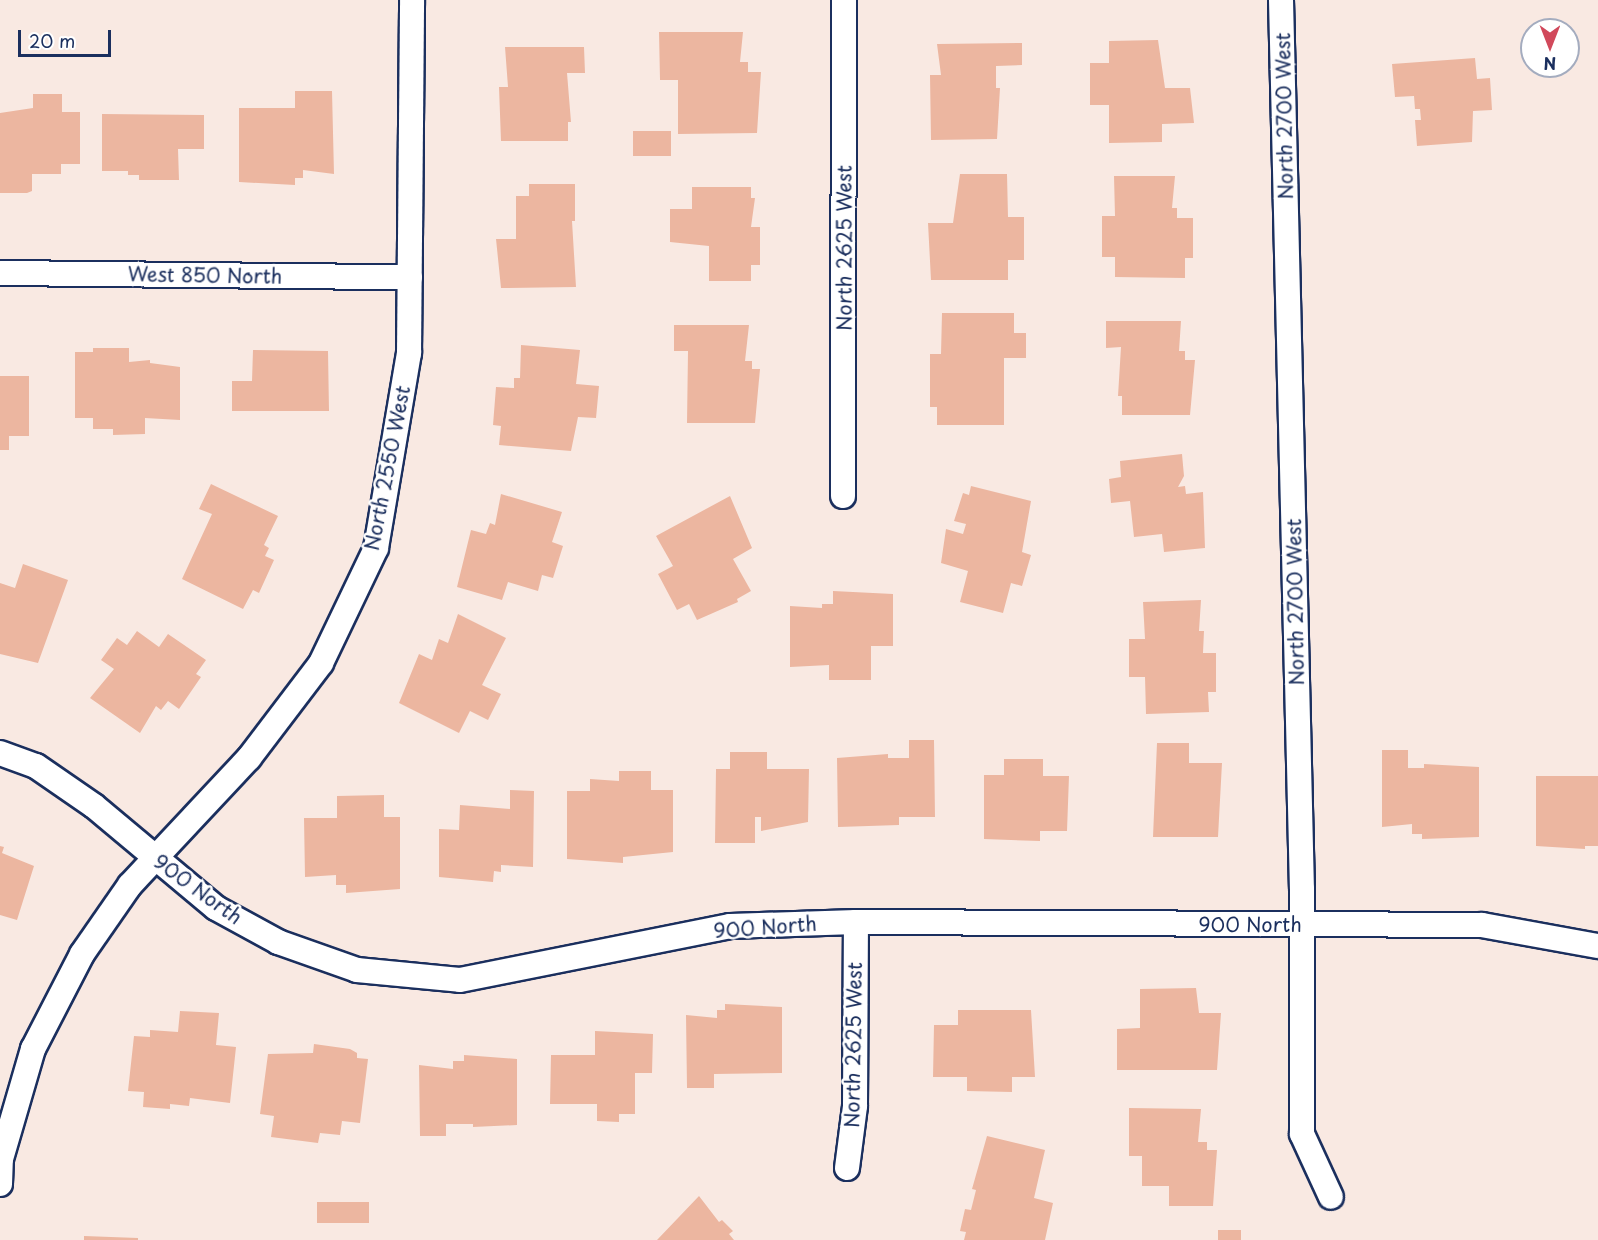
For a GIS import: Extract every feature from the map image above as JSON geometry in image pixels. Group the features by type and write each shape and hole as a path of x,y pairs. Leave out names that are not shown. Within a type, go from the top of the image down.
{"street":[{"name":"North 2550 West","path":"0,1184 1,1159 33,1049 82,954 154,858 249,758 321,663 376,548 409,353 412,0"},
{"name":"North 2625 West","path":"843,496 844,0"},
{"name":"North 2700 West","path":"1281,0 1302,925 1302,1134 1331,1197"},
{"name":"West 850 North","path":"0,273 411,278"},
{"name":"900 North","path":"0,753 36,766 75,793 216,908 278,942 357,970 460,980 730,926 856,922 1482,925 1598,946"},
{"name":"North 2625 West","path":"847,1168 855,1106 856,922"}],"building":[{"path":"659,32 743,32 740,62 748,62 748,72 761,72 757,133 678,134 678,80 660,80"},
{"path":"1158,40 1165,88 1190,88 1194,123 1162,124 1162,142 1109,143 1109,105 1090,105 1090,63 1109,63 1109,41"},
{"path":"1022,43 1022,65 996,66 996,88 1000,88 997,139 931,140 930,75 941,75 937,44"},
{"path":"505,47 584,47 585,73 567,73 571,122 568,122 568,141 501,141 499,87 508,87"},
{"path":"1475,58 1477,79 1490,78 1492,110 1473,111 1472,142 1417,146 1415,120 1421,120 1420,109 1415,109 1414,96 1395,97 1392,64"},
{"path":"295,91 332,91 334,174 303,170 303,178 295,178 295,185 239,182 239,108 295,108"},
{"path":"33,94 62,94 62,112 80,112 80,164 61,164 61,174 32,174 32,191 27,193 0,193 0,113 33,108"},
{"path":"102,114 204,115 204,149 178,149 179,180 139,180 139,175 128,175 128,171 102,171"},
{"path":"633,131 671,131 671,156 633,156"},
{"path":"960,174 1007,174 1008,217 1024,217 1024,260 1008,260 1008,280 931,280 928,223 953,223"},
{"path":"1114,176 1175,176 1172,208 1177,208 1177,218 1193,218 1193,258 1185,258 1185,278 1115,277 1115,257 1102,257 1102,216 1115,216"},
{"path":"529,184 575,184 575,221 572,221 576,287 501,288 496,239 516,239 516,196 529,196"},
{"path":"692,187 751,187 751,198 755,198 751,227 760,227 760,265 751,265 751,281 709,281 709,246 670,242 670,209 692,209"},
{"path":"942,313 1014,313 1014,333 1026,333 1026,358 1004,358 1004,425 937,425 937,407 930,407 930,354 941,354"},
{"path":"1106,321 1181,321 1179,351 1185,351 1185,360 1195,360 1190,415 1122,415 1122,396 1118,396 1121,347 1106,348"},
{"path":"674,325 749,325 745,361 752,361 752,369 760,369 755,423 687,423 688,351 674,351"},
{"path":"521,345 580,350 576,384 599,386 596,418 578,417 571,451 499,445 501,426 493,425 496,387 514,388 514,378 520,378"},
{"path":"93,348 129,348 129,362 150,360 150,363 180,367 180,420 145,418 145,434 113,435 113,429 93,429 93,418 75,418 75,352 93,352"},
{"path":"253,350 328,351 329,411 232,411 232,381 252,381"},
{"path":"0,376 29,376 29,436 9,436 9,450 0,450"},
{"path":"1182,454 1184,476 1178,487 1185,486 1186,494 1203,492 1205,548 1164,552 1162,534 1134,537 1130,501 1111,503 1109,479 1121,477 1120,461"},
{"path":"211,484 278,516 264,545 269,548 265,556 274,560 259,593 253,590 243,609 182,579 212,514 199,509"},
{"path":"971,486 1031,501 1022,552 1031,555 1022,586 1011,583 1003,613 960,602 968,571 941,563 946,529 963,534 966,524 954,521 963,493 969,495"},
{"path":"501,494 562,512 552,542 563,546 553,578 542,575 538,591 508,582 502,600 457,587 471,530 486,534 490,523 495,525"},
{"path":"730,496 752,548 733,559 751,591 737,599 738,602 697,620 689,604 677,610 658,574 673,566 656,536"},
{"path":"23,564 68,580 38,663 0,654 0,583 15,588"},
{"path":"833,591 893,594 893,646 871,646 871,680 829,680 829,665 790,667 790,606 822,608 822,604 833,604"},
{"path":"1201,600 1199,631 1204,631 1203,653 1216,653 1216,692 1208,692 1209,712 1146,714 1145,677 1129,677 1129,639 1145,639 1143,602"},
{"path":"458,614 506,638 482,685 501,694 488,720 470,711 459,733 399,703 419,654 432,660 439,639 448,643"},
{"path":"137,631 159,647 168,634 206,660 196,674 201,677 179,709 168,701 161,710 156,706 140,733 90,698 114,669 101,660 117,638 127,645"},
{"path":"909,740 934,740 935,817 899,817 899,825 838,827 837,758 888,754 888,758 909,758"},
{"path":"1157,743 1189,743 1189,763 1222,763 1218,837 1153,837"},
{"path":"1382,750 1408,750 1408,768 1424,768 1424,764 1479,767 1479,837 1422,839 1422,834 1412,834 1412,824 1382,827"},
{"path":"730,752 767,752 767,769 809,769 808,822 761,831 761,817 755,817 755,843 715,843 716,769 730,769"},
{"path":"1004,759 1043,759 1043,776 1069,776 1067,831 1040,831 1040,841 984,839 984,775 1004,775"},
{"path":"619,771 651,771 651,790 673,790 673,852 623,857 623,863 567,859 567,791 590,791 590,779 619,781"},
{"path":"1536,776 1598,776 1598,846 1585,846 1585,849 1536,846"},
{"path":"510,790 534,791 533,867 501,865 501,872 494,871 493,882 439,877 439,829 459,830 460,805 510,809"},
{"path":"384,795 384,817 400,817 400,889 346,893 346,885 336,885 336,875 305,877 304,818 337,818 337,796"},
{"path":"0,846 4,847 2,853 34,866 17,920 0,915"},
{"path":"1196,988 1199,1013 1221,1013 1217,1070 1117,1070 1117,1029 1140,1028 1140,989"},
{"path":"725,1004 782,1007 782,1073 714,1074 714,1088 687,1088 686,1015 717,1018 717,1010 725,1010"},
{"path":"958,1010 1031,1010 1035,1077 1012,1077 1012,1092 967,1091 967,1077 933,1077 934,1025 958,1025"},
{"path":"180,1011 219,1013 216,1045 236,1047 230,1103 190,1098 189,1106 170,1104 170,1109 143,1107 144,1092 128,1091 134,1036 150,1037 150,1030 178,1032"},
{"path":"595,1031 653,1034 652,1073 635,1073 635,1114 619,1114 619,1122 597,1121 597,1104 550,1104 551,1055 595,1055"},
{"path":"314,1044 350,1049 357,1053 357,1058 368,1059 360,1123 342,1121 340,1135 320,1133 318,1143 271,1137 274,1116 260,1114 268,1054 313,1053"},
{"path":"464,1055 517,1059 517,1125 473,1127 473,1124 446,1124 446,1136 420,1136 419,1065 453,1069 453,1061 464,1061"},
{"path":"1129,1108 1201,1109 1198,1142 1207,1142 1207,1150 1217,1150 1213,1206 1169,1206 1169,1186 1142,1186 1142,1156 1129,1156"},
{"path":"987,1136 1045,1150 1034,1198 1053,1203 1045,1240 964,1240 966,1232 960,1231 965,1209 971,1210 976,1190 972,1189"},
{"path":"699,1196 719,1222 722,1220 733,1231 729,1234 734,1240 657,1240"},
{"path":"317,1202 369,1202 369,1223 317,1223"},
{"path":"1218,1230 1241,1230 1241,1240 1218,1240"},
{"path":"84,1236 138,1238 138,1240 84,1240"}]}
